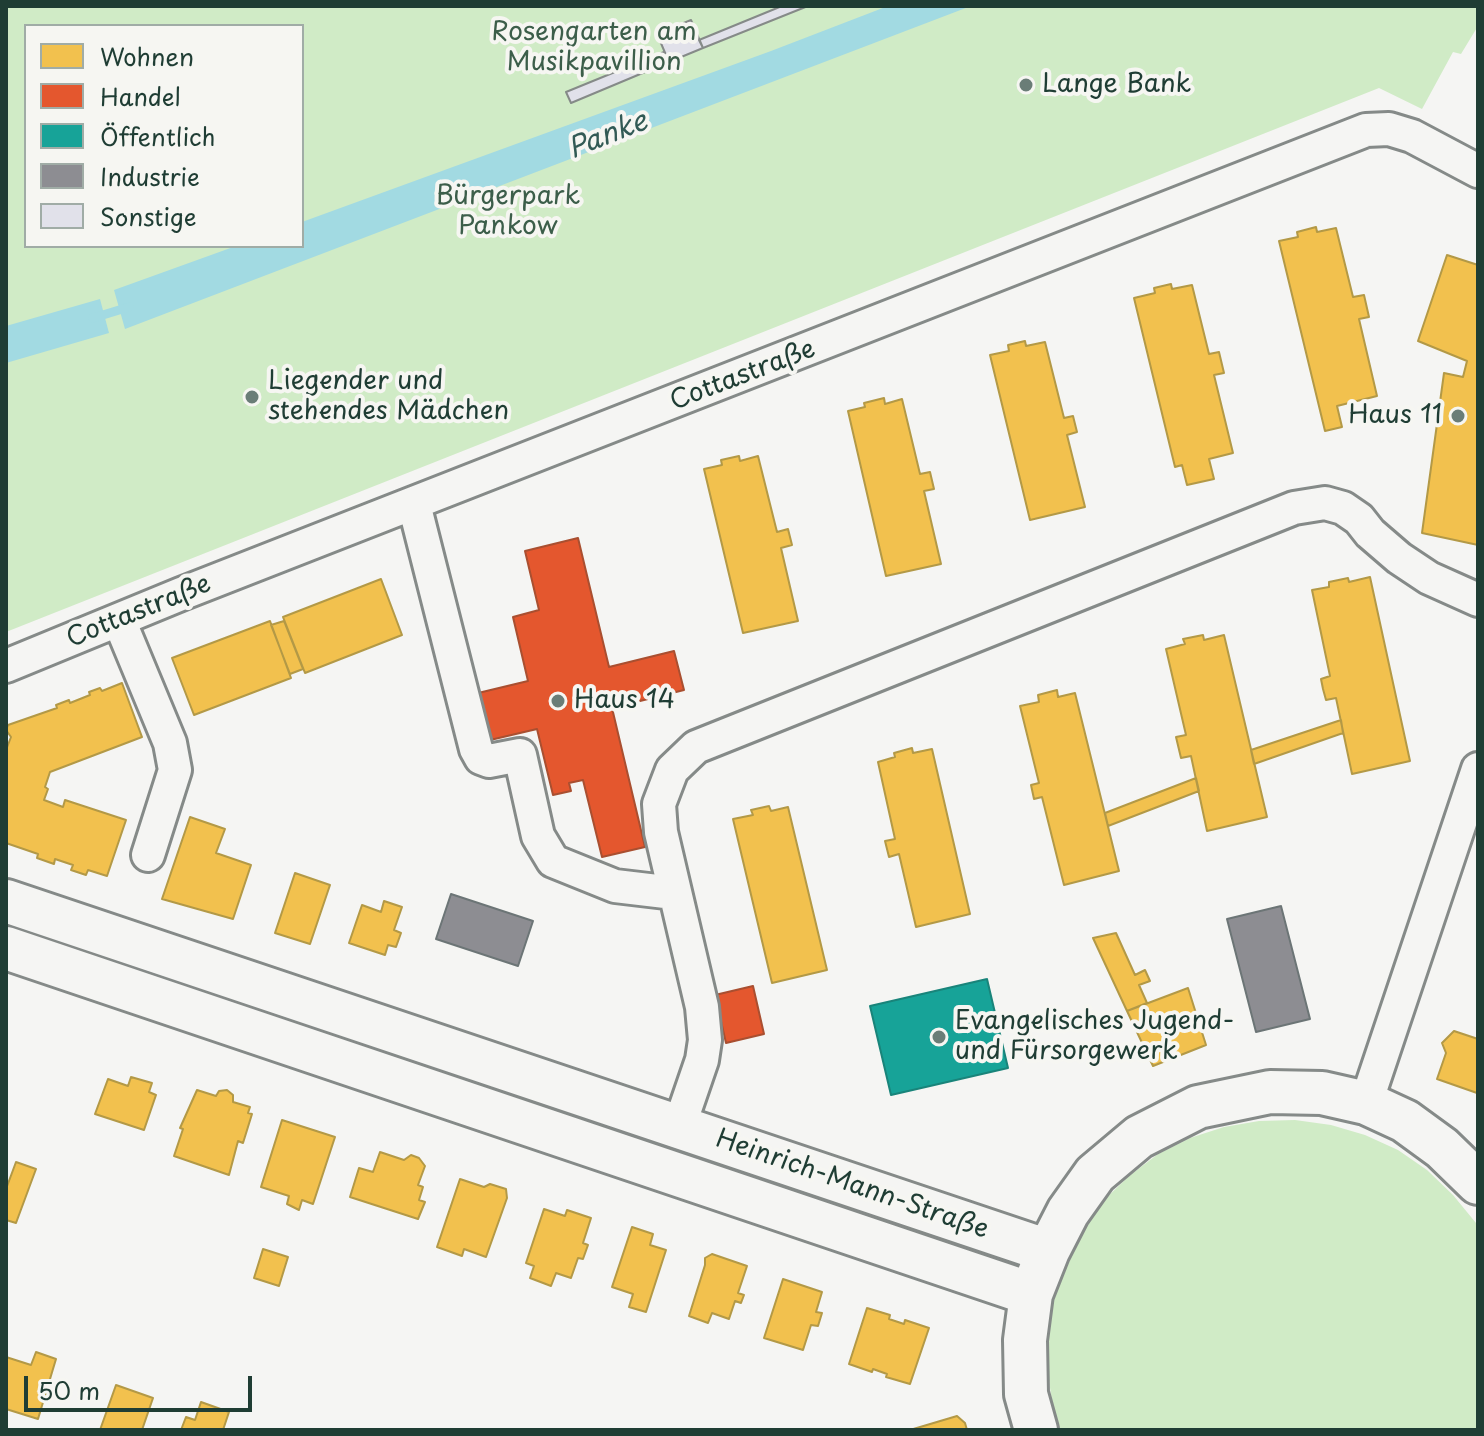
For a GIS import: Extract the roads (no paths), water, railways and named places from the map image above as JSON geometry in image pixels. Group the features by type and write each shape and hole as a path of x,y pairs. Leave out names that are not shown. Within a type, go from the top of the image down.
{"main road":[{"name":"Heinrich-Mann-Straße","path":"6,901 1048,1251"},
{"name":"Heinrich-Mann-Straße","path":"6,948 1031,1294"},
{"path":"1036,1430 1026,1394 1025,1340 1031,1294 1068,1212 1095,1174 1139,1137 1198,1107 1270,1092 1322,1093 1366,1103 1405,1121 1442,1148 1478,1183"}],"street":[{"name":"Cottastraße","path":"6,666 1366,130 1389,129 1412,136 1478,171"},
{"path":"641,1162 702,1060 705,1040 702,1007 661,832 659,804 672,770 696,747 1294,508 1325,503 1343,508 1409,565 1429,578 1478,600"},
{"path":"414,504 476,749 481,758 489,761 520,755 538,836 553,861 615,886 674,893"},
{"path":"119,620 170,743 175,770 148,855"},
{"path":"1366,1103 1478,769"},
{"path":"281,1040 295,998"}],"water":[{"path":"888,6 971,6 125,329 114,290 230,248 304,248 304,221"},
{"path":"100,299 109,333 6,363 6,326"}],"waterway":[{"name":"Panke","path":"93,318 129,307"}],"place":[{"name":"Lange Bank","path":"1026,85"},
{"name":"Liegender und stehendes Mädchen","path":"252,397"},
{"name":"Haus 11","path":"1458,416"},
{"name":"Haus 14","path":"558,701"},
{"name":"Evangelisches Jugend- und Fürsorgewerk","path":"939,1037"}],"park label":[{"name":"Rosengarten am Musikpavillion","path":"594,48"},
{"name":"Bürgerpark Pankow","path":"508,212"}]}
